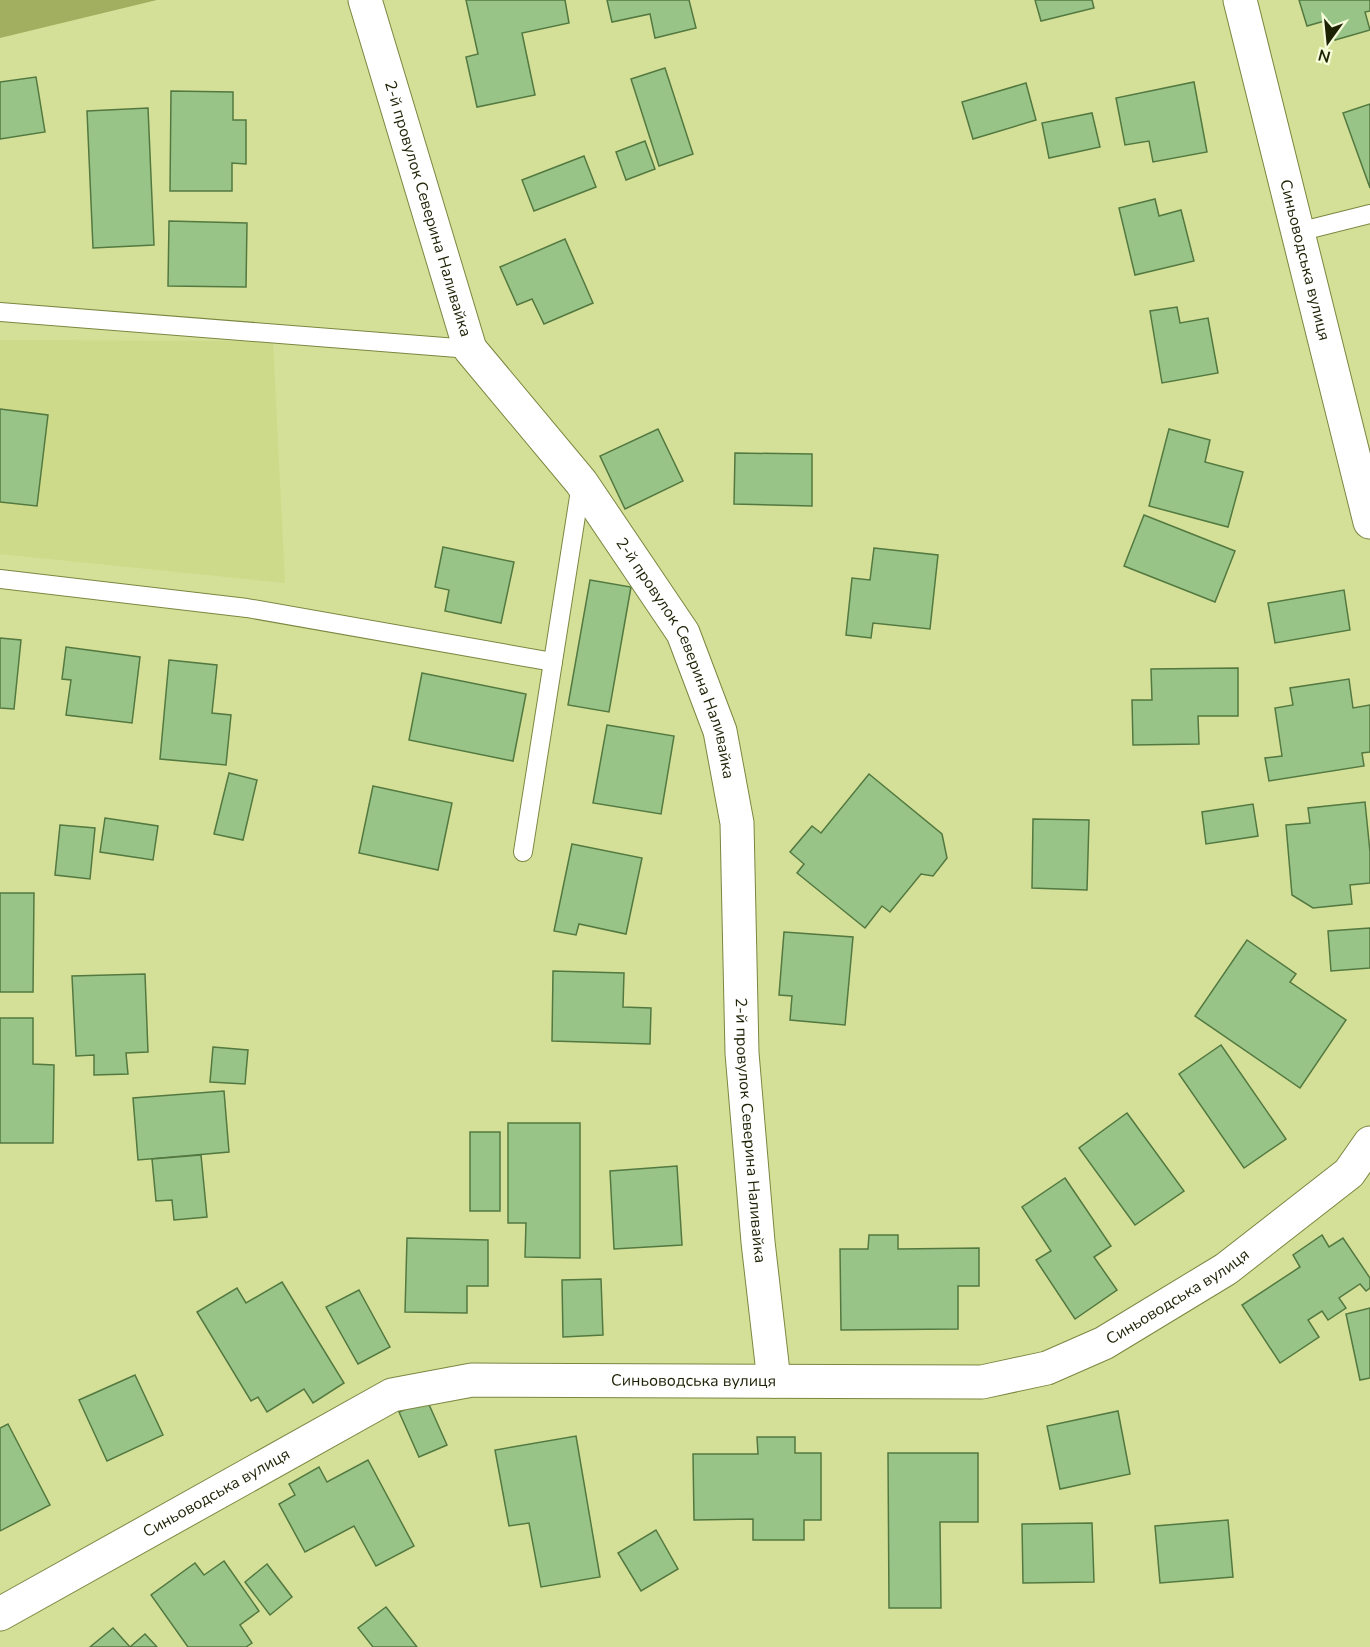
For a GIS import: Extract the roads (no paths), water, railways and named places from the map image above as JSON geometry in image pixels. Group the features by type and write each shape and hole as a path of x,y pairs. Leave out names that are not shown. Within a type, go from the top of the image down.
{"street":[{"name":"2-й провулок Северина Наливайка","path":"365,0 470,349 581,482 683,633 720,731 737,823 742,1053 758,1242 774,1381"},
{"name":"Синьоводська вулиця","path":"1240,0 1370,522"},
{"name":"Синьоводська вулиця","path":"0,1614 392,1395 472,1380 982,1382 1047,1368 1104,1343 1226,1269 1359,1176 1370,1143"}],"lane":[{"path":"1298,232 1370,214"},
{"path":"0,312 470,349"},
{"path":"523,852 581,482"},
{"path":"0,579 247,608 553,662"}]}
